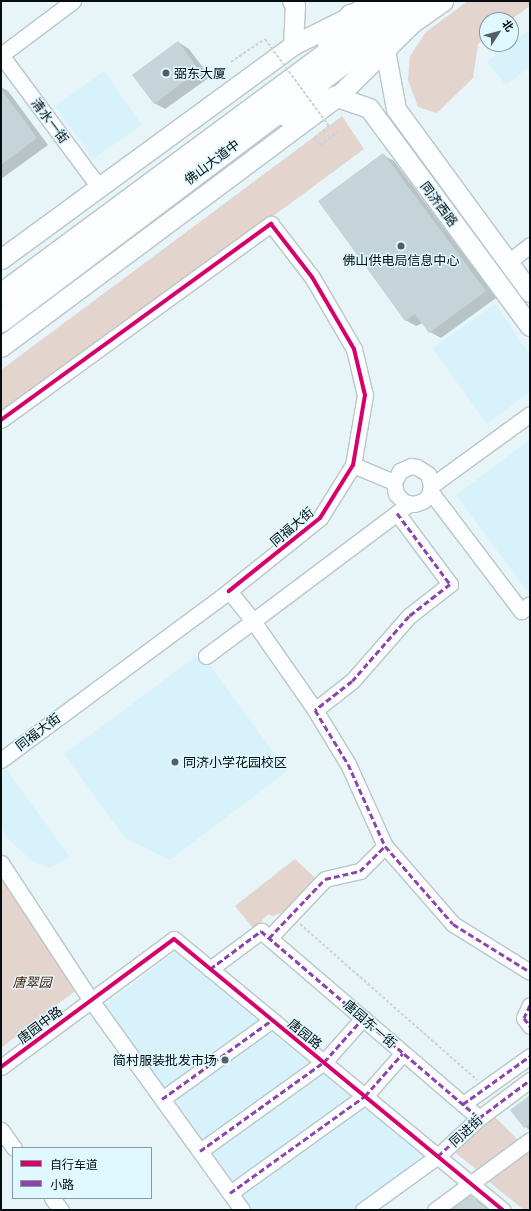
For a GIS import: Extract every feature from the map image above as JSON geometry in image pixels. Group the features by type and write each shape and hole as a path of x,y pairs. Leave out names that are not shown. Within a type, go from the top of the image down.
{"highway":[{"name":"佛山大道中","path":"1,295 398,1"},
{"name":"佛山大道中","path":"1,321 265,123 422,1"},
{"path":"305,71 351,16"},
{"path":"265,123 336,97"}],"main road":[{"path":"292,1 295,5 293,45"},
{"path":"1,259 293,45 351,16 372,1"},
{"path":"1,347 336,97 412,23 443,1"},
{"name":"同济西路","path":"385,50 396,109 530,292"},
{"name":"同济西路","path":"336,97 369,108 530,326"},
{"path":"396,109 413,115 523,250 530,274"},
{"path":"376,118 379,136 530,340"},
{"path":"448,229 465,238 470,258"}],"street":[{"path":"1,55 74,1"},
{"name":"清水一街","path":"1,55 99,187"},
{"path":"1,420 271,224 312,277 354,349 365,395 353,465 394,482"},
{"path":"206,656 409,504 423,501 431,489 530,414"},
{"name":"同福大街","path":"1,760 229,591 320,518 353,465"},
{"path":"409,504 396,494 394,482 400,471 411,466 423,470 428,474 431,489 521,611 530,604"},
{"path":"316,710 352,681 409,616 450,584 397,513"},
{"path":"229,591 253,621 316,710 348,764 385,846 453,924 530,972"},
{"path":"210,969 290,916 325,879 360,871 385,846"},
{"path":"1,863 90,999 242,1210"},
{"name":"唐园东一街","path":"265,934 479,1118"},
{"name":"唐园路","path":"90,999 174,939 503,1210"},
{"name":"唐园中路","path":"1,1067 90,999"},
{"path":"530,1005 524,1018 530,1026"},
{"path":"200,1151 324,1062 363,1018"},
{"path":"162,1099 272,1020"},
{"path":"230,1193 365,1096 403,1053"},
{"path":"463,1104 530,1056"},
{"name":"同进街","path":"363,1210 438,1156 479,1118 530,1080"},
{"path":"1,1130 13,1147"},
{"path":"435,1210 530,1140"},
{"path":"53,1199 61,1210"}],"path":[{"path":"231,62 265,39 329,126 314,138 320,145 340,130"},
{"path":"290,916 486,1088"}],"shaded area":[{"path":"530,30 530,66 506,85 487,62 500,52 519,52 519,38"},
{"path":"104,71 142,125 93,159 55,106"},
{"path":"495,304 530,355 530,392 487,424 432,348"},
{"path":"530,440 530,595 456,495"},
{"name":"同济小学花园校区","path":"201,653 287,771 170,860 125,838 64,754"},
{"path":"3,765 70,857 49,868 32,861 8,839 1,826"},
{"name":"简村服装批发市场","path":"177,950 371,1113 427,1155 351,1210 249,1210 104,1006"}],"green space":[{"path":"468,1 530,1 530,6 519,14 519,12 479,12 479,43 473,78 437,113 418,107 408,80 410,56 426,32"},
{"path":"342,116 364,149 1,417 1,370"},
{"path":"295,859 317,880 286,911 273,916 268,914 254,929 235,906"},
{"name":"唐翠园","path":"1,878 75,991 1,1048"},
{"path":"495,1117 518,1140 477,1170 453,1151"},
{"path":"528,1151 530,1154 530,1210 524,1210 487,1180"}],"building":[{"name":"弼东大厦","path":"178,41 199,70 154,104 132,75"},
{"path":"1,89 37,138 1,165"},
{"name":"佛山供电局信息中心","path":"383,153 486,291 429,333 415,314 405,321 318,201"},
{"path":"530,1095 530,1124 524,1128 510,1110"},
{"path":"470,1195 488,1210 450,1210"}],"marked path":[{"path":"397,513 450,584 409,616 352,681 315,710 348,764 385,846 453,924 530,972"},
{"path":"269,938 325,879 360,871 385,846"},
{"path":"210,969 261,931 479,1118"},
{"path":"530,1005 524,1018 530,1026"},
{"path":"200,1151 324,1062 363,1018"},
{"path":"162,1099 272,1020"},
{"path":"230,1193 365,1096 403,1053"},
{"path":"463,1104 530,1056"},
{"path":"438,1156 479,1118 530,1080"}],"cycle path":[{"path":"1,420 271,224 312,277 354,349 365,395 353,465 320,518 229,591"},
{"path":"1,1067 174,939 503,1210"}],"place":[{"name":"弼东大厦","path":"166,73"},
{"name":"佛山供电局信息中心","path":"401,246"},
{"name":"同济小学花园校区","path":"175,762"},
{"name":"简村服装批发市场","path":"225,1060"}]}
